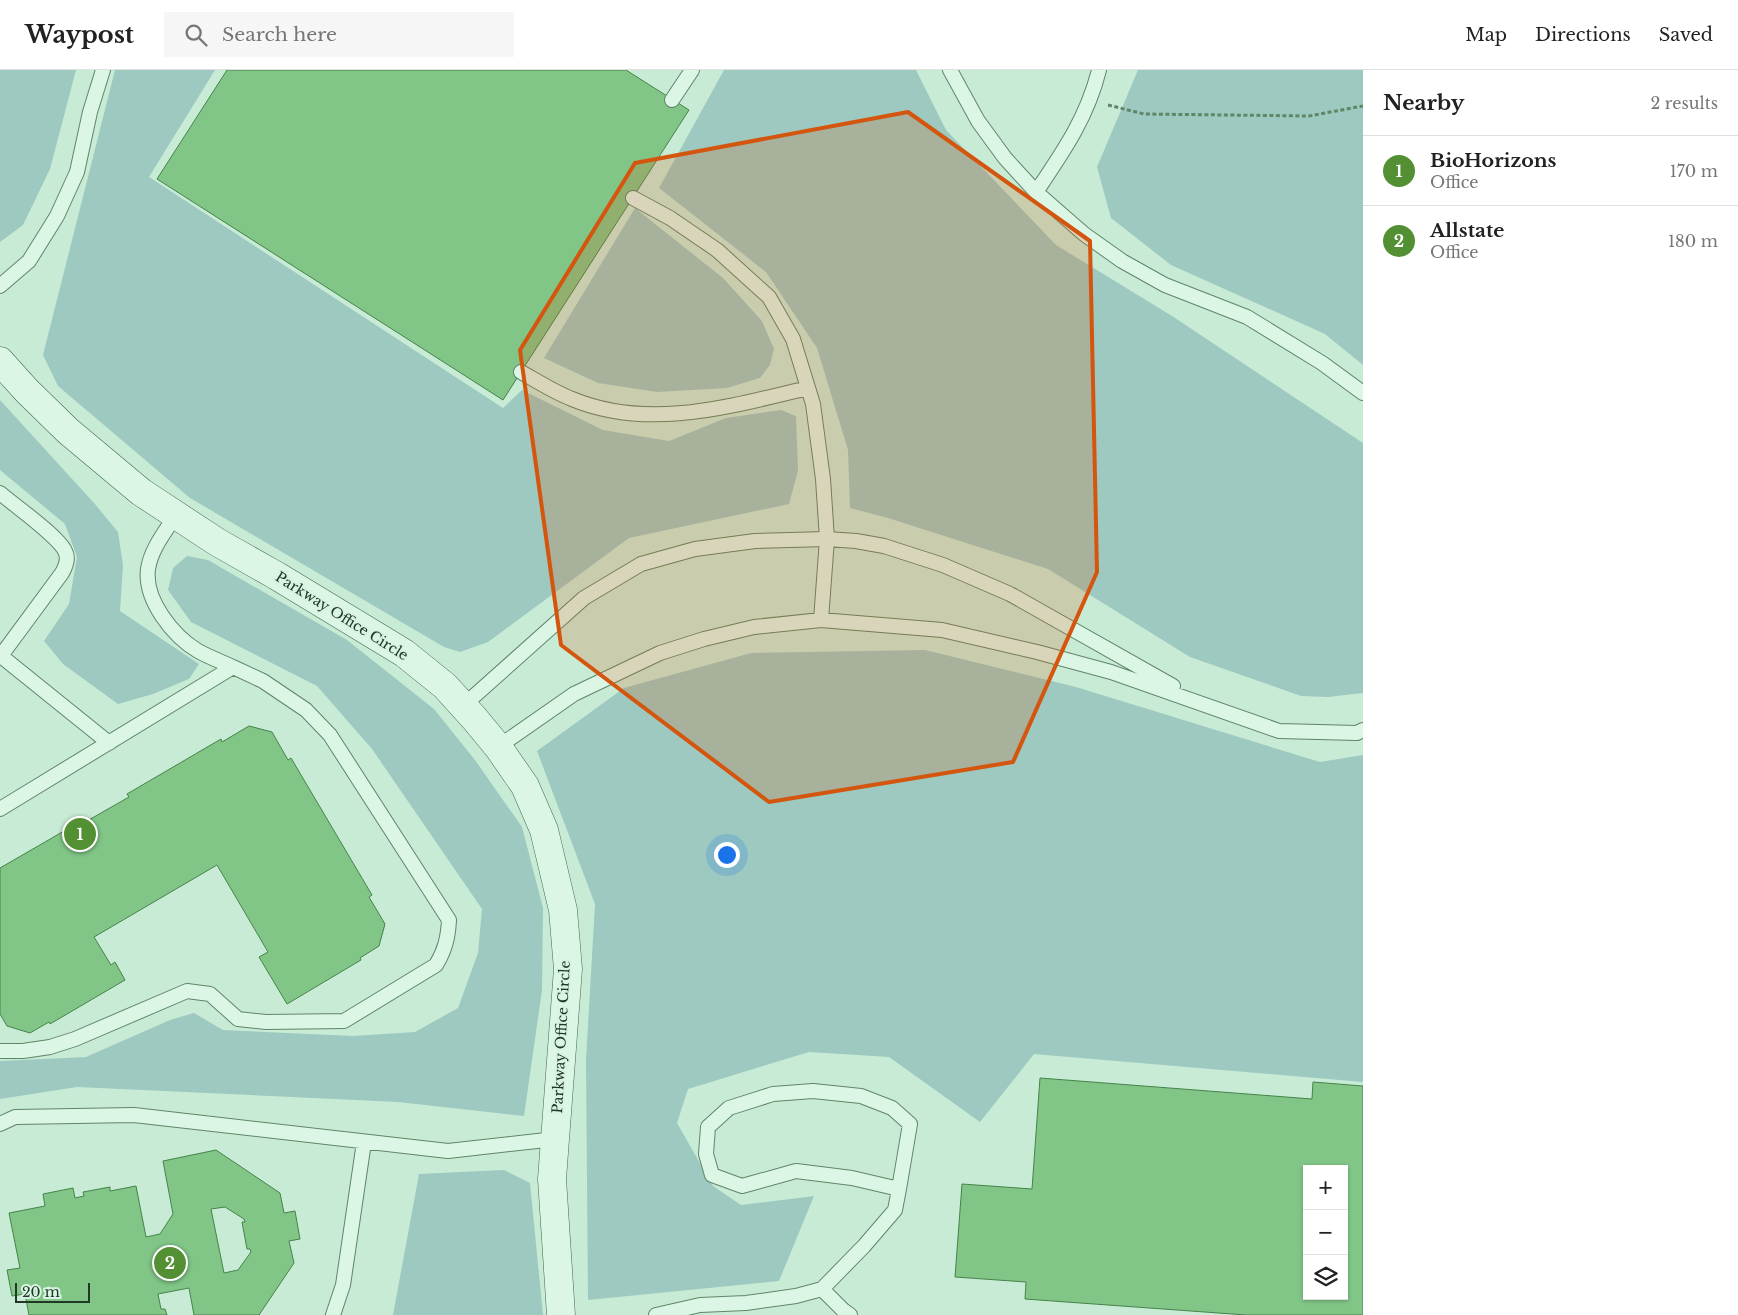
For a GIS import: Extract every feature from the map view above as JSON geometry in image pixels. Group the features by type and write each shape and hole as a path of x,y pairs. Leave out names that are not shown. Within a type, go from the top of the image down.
{"street":[{"name":"Parkway Office Circle","path":"0,361 27,391 68,431 141,492 217,542 404,653 445,686 498,747 525,786 544,830 562,910 568,969 552,1179 561,1315"}],"lane":[{"path":"0,286 29,261 57,216 77,172 90,112 103,70"},
{"path":"672,100 692,70"},
{"path":"950,70 978,121 1005,158 1036,192 1084,234 1122,261 1165,285 1247,317 1322,363 1363,393"},
{"path":"1036,192 1075,133 1090,100 1099,70"},
{"path":"633,198 670,218 717,250 769,297 793,339 814,404 823,479 827,539 822,620"},
{"path":"521,372 571,399 610,411 642,415 687,414 724,408 808,388"},
{"path":"0,493 56,540 66,551 68,561 62,573 0,656 109,743"},
{"path":"0,1051 23,1051 50,1047 75,1039 187,991 210,994 238,1019 266,1022 344,1021 436,965 444,952 448,936 446,914 330,735 306,710 292,700 263,682 198,650 165,621 153,602 148,585 148,570 159,541 176,515"},
{"path":"463,706 584,598 641,564 695,549 755,541 827,539 856,541 884,546 960,572 1010,594 1112,653 1206,704"},
{"path":"498,747 574,694 660,653 704,639 754,627 822,620 942,630 1037,652 1111,672 1279,731 1358,733 1363,730"},
{"path":"0,809 233,667"},
{"path":"656,1315 700,1305 746,1303 796,1296 822,1288 864,1246 895,1210 899,1189 910,1124 892,1108 861,1096 813,1091 773,1094 729,1108 708,1127 706,1154 712,1175 742,1186 796,1171 852,1178 899,1189"},
{"path":"0,1124 15,1118 134,1115 448,1151 555,1139"},
{"path":"333,1315 343,1284 364,1142"},
{"path":"822,1288 842,1310 850,1315"}],"path":[{"path":"1090,100 1144,114 1309,116 1363,106"}],"highlighted area":[{"path":"908,112 1090,241 1097,572 1013,762 769,802 561,645 520,350 635,163"}],"shaded area":[{"path":"0,70 76,70 50,169 23,225 0,242"},
{"path":"115,70 215,70 149,177 503,408 522,390 603,430 669,441 726,418 781,410 796,416 798,471 789,504 629,538 488,642 460,652 444,647 190,498 58,386 43,355"},
{"path":"724,70 916,70 946,130 1056,245 1172,316 1363,443 1363,693 1328,697 1301,696 1190,657 1048,569 888,518 850,508 848,450 817,348 766,272 659,188"},
{"path":"1138,70 1363,70 1363,365 1325,334 1171,265 1111,218 1097,167"},
{"path":"635,208 723,278 762,321 774,349 770,365 760,378 727,388 657,392 598,383 544,358"},
{"path":"0,400 118,532 123,565 120,611 199,664 189,679 153,694 118,704 63,664 44,641 69,604 77,557 65,524 0,470"},
{"path":"187,556 208,560 347,640 434,709 475,760 522,827 543,908 542,990 524,1116 398,1102 77,1087 0,1099 0,1061 86,1057 170,1020 194,1013 223,1030 353,1036 415,1032 458,1008 478,953 482,909 372,749 317,686 191,622 168,590 173,568"},
{"path":"925,650 1076,687 1320,762 1363,755 1363,1082 1034,1054 980,1122 889,1057 809,1052 688,1089 677,1123 713,1186 741,1205 814,1196 779,1281 588,1300 586,1060 595,904 537,751 624,688 751,653"},
{"path":"504,1170 530,1183 543,1315 393,1315 419,1174"}],"building":[{"path":"227,70 626,70 689,110 503,400 157,179"},
{"path":"249,726 272,732 288,760 291,758 372,895 369,897 385,924 379,946 360,958 361,960 287,1004 259,957 268,952 217,865 94,937 111,965 115,962 125,980 50,1024 49,1022 30,1033 7,1026 0,1014 0,868 71,827 73,829 129,797 127,794 221,739 222,742"},
{"path":"1040,1078 1312,1099 1313,1082 1363,1086 1363,1315 1246,1315 1025,1299 1026,1282 955,1277 962,1184 1032,1189"},
{"path":"216,1150 280,1193 284,1213 295,1211 300,1239 289,1241 294,1263 259,1315 194,1315 189,1288 158,1294 161,1309 165,1309 167,1315 29,1315 25,1294 12,1296 7,1270 20,1268 9,1213 45,1206 43,1194 73,1188 75,1198 84,1196 83,1192 110,1187 110,1191 136,1186 146,1237 160,1234 173,1214 163,1161","holes":["225,1207 244,1219 245,1222 242,1222 247,1249 250,1249 251,1252 238,1270 224,1273 211,1209"]}],"place":[{"name":"BioHorizons","path":"80,834"},
{"name":"Allstate","path":"170,1263"}]}
